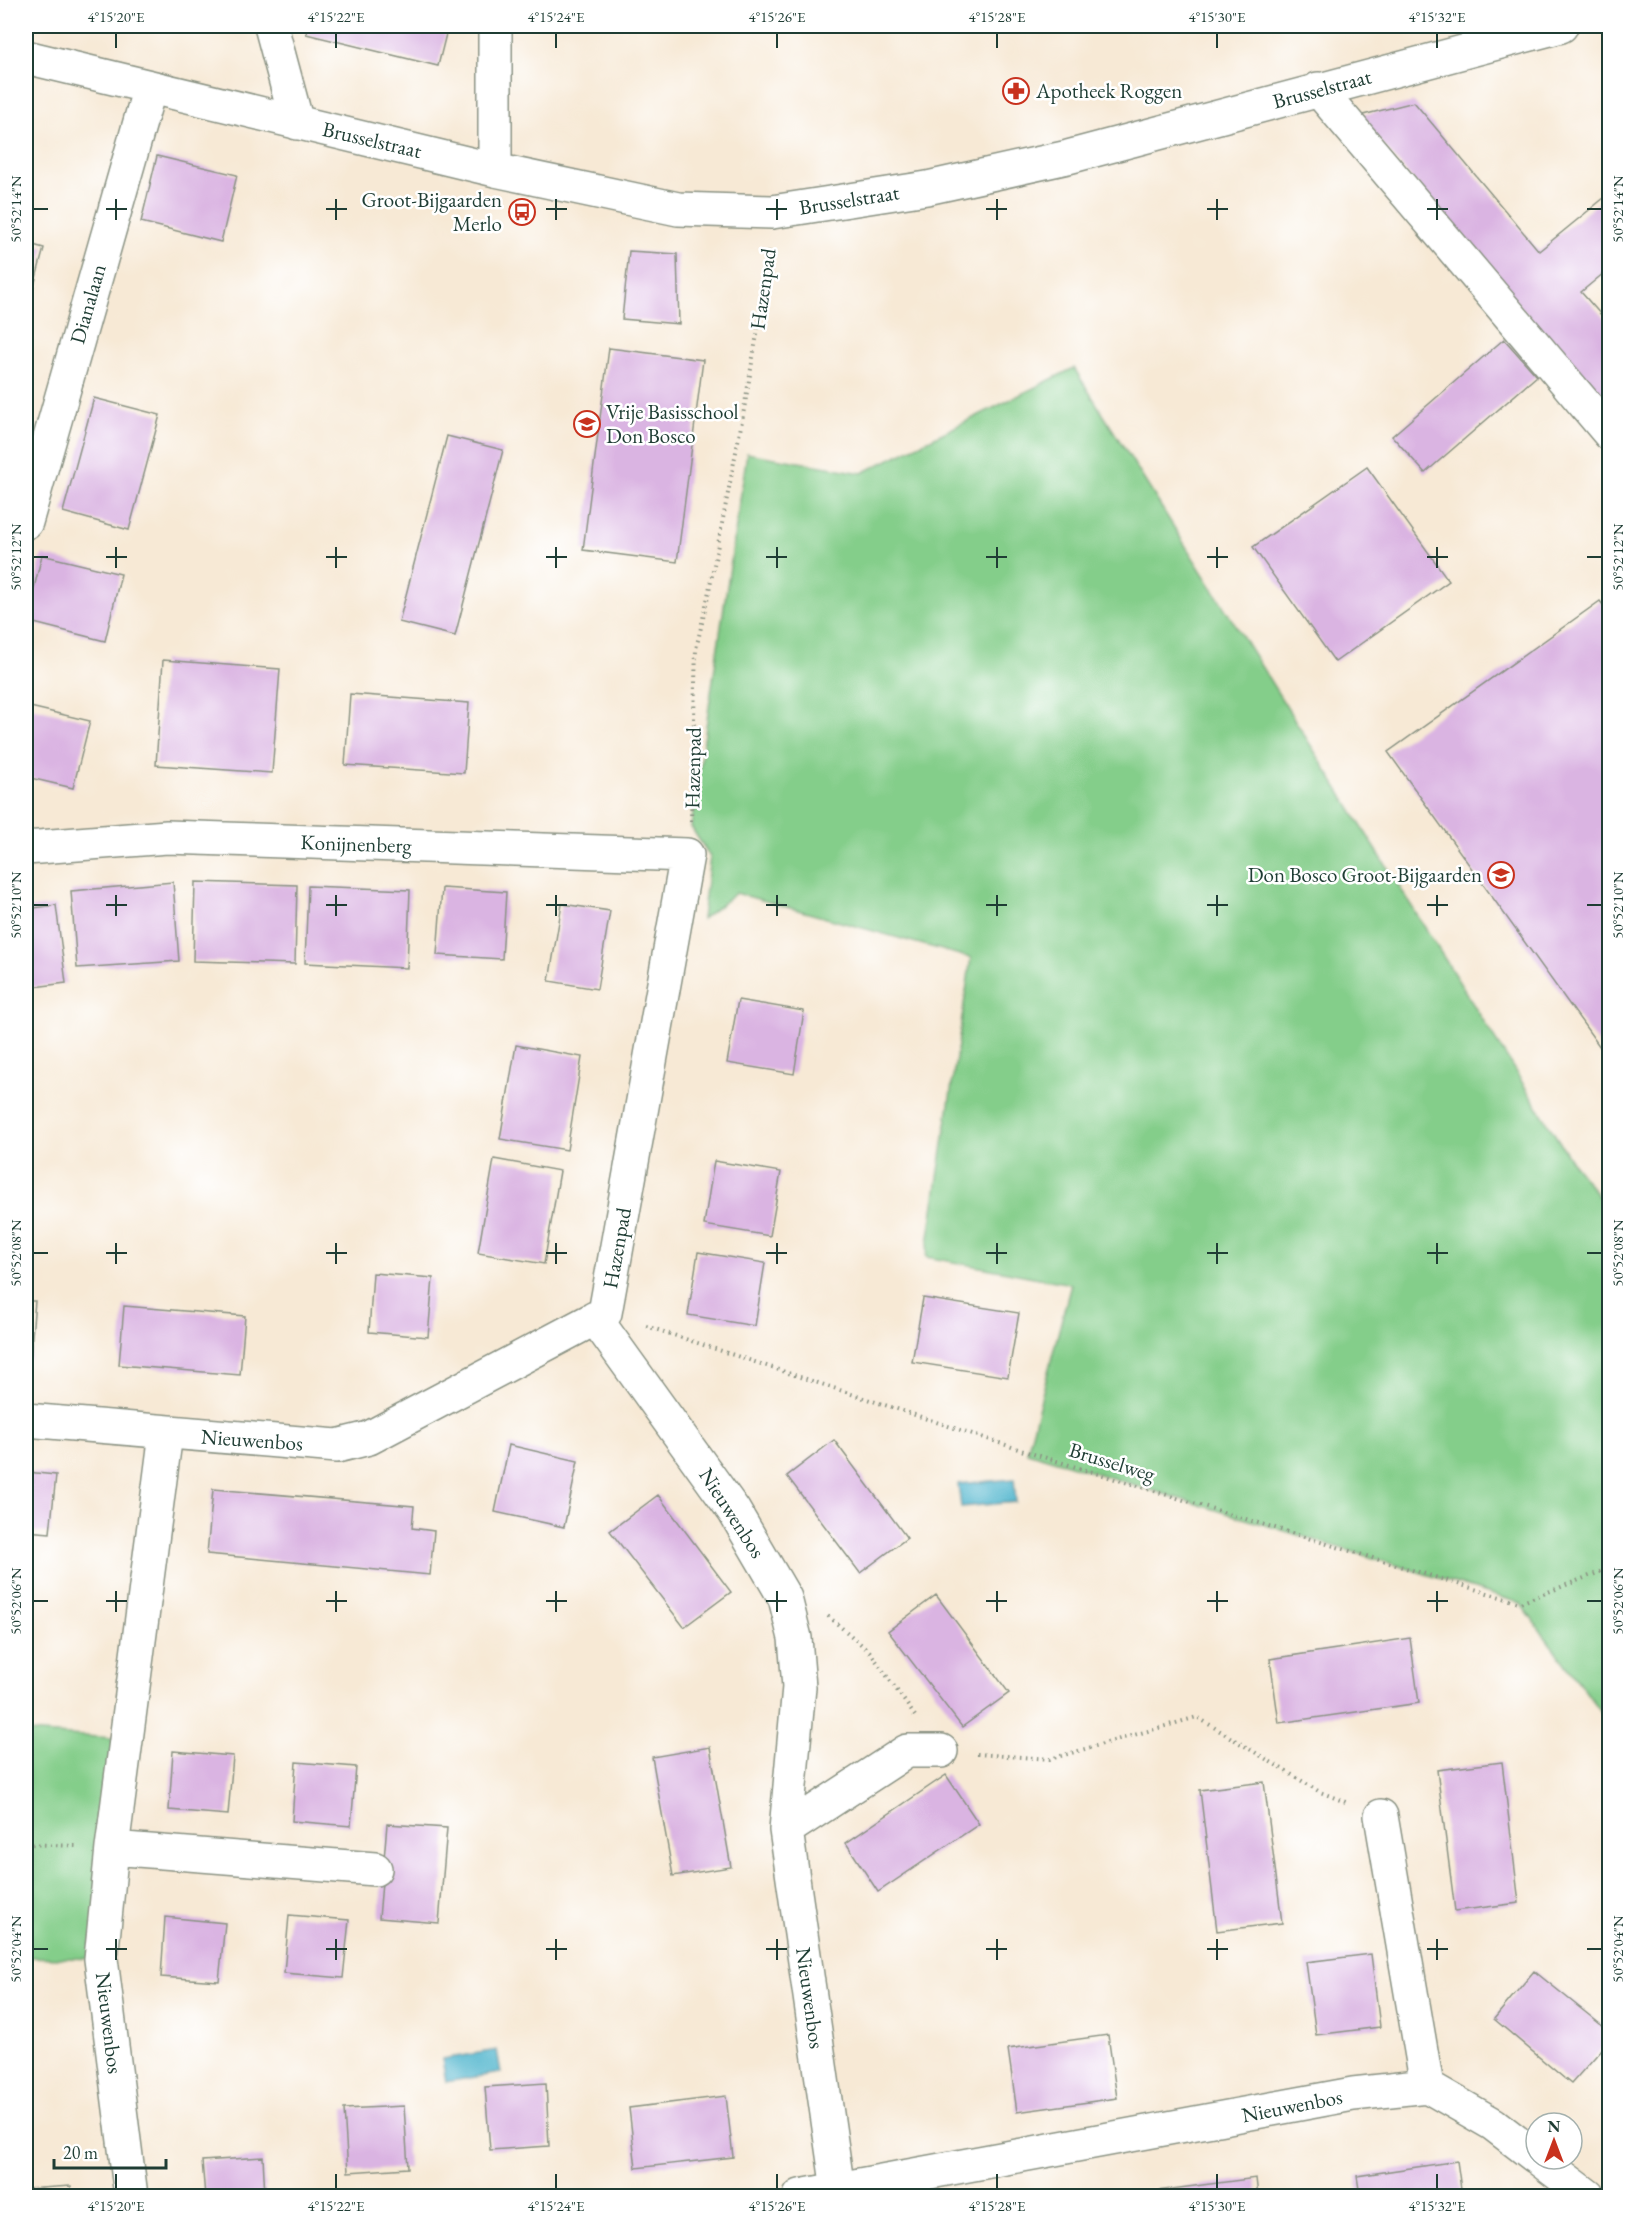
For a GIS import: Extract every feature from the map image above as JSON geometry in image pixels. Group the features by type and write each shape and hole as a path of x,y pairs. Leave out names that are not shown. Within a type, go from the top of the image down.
{"street":[{"path":"271,26 297,123"},
{"path":"495,26 495,170"},
{"name":"Brusselstraat","path":"26,57 495,170 678,208 772,212 927,188 1068,157 1561,26"},
{"name":"Dianalaan","path":"26,522 150,87"},
{"path":"1318,89 1610,434"},
{"name":"Konijnenberg","path":"26,848 167,837 687,855"},
{"name":"Hazenpad","path":"600,1316 687,855"},
{"name":"Nieuwenbos","path":"26,1420 337,1446 369,1438 600,1316 734,1511 785,1598 795,1638 799,1687 786,1830 838,2190"},
{"name":"Nieuwenbos","path":"131,2196 101,1959 112,1848 166,1433"},
{"path":"786,1830 907,1750 941,1751"},
{"path":"1381,1816 1427,2086 1493,2124 1524,2148"},
{"path":"112,1848 375,1869"},
{"name":"Nieuwenbos","path":"800,2196 1353,2094 1427,2086"},
{"path":"1554,2171 1588,2196"}],"path":[{"name":"Hazenpad","path":"687,855 691,827 696,649 742,421 767,276 772,212"},
{"name":"Brusselweg","path":"600,1316 1028,1452 1520,1603 1610,1568"},
{"path":"785,1598 810,1601 870,1652 941,1751 1050,1759 1197,1717 1320,1792 1381,1816"},
{"path":"26,1844 112,1848"}],"green space":[{"path":"1074,368 1574,1165 1609,1210 1609,1723 1520,1603 1027,1452 1071,1284 926,1257 971,958 736,893 702,919 710,857 691,827 747,453 862,473"},
{"path":"26,1732 126,1739 101,1959 26,1957"}],"water":[{"path":"1014,1479 1016,1502 961,1507 958,1484"},
{"path":"497,2050 501,2073 446,2082 442,2059"}],"building":[{"path":"308,26 448,26 438,66 306,34"},
{"path":"1414,102 1539,251 1610,193 1610,268 1581,292 1610,325 1610,413 1359,116"},
{"path":"157,156 237,175 221,242 141,222"},
{"path":"26,243 44,248 30,301 26,299"},
{"path":"629,251 677,254 679,324 622,319"},
{"path":"1504,339 1537,376 1425,473 1392,436"},
{"path":"609,348 703,360 677,562 583,550"},
{"path":"94,398 160,415 129,530 63,512"},
{"path":"447,436 503,450 455,636 399,622"},
{"path":"1367,467 1449,581 1335,662 1253,547"},
{"path":"42,555 121,574 105,641 26,621"},
{"path":"1600,601 1610,614 1610,1061 1388,752"},
{"path":"163,660 280,669 272,773 156,765"},
{"path":"350,694 469,703 464,773 345,765"},
{"path":"26,706 90,721 73,788 26,777"},
{"path":"173,882 179,961 77,968 71,891"},
{"path":"195,882 297,885 295,964 193,961"},
{"path":"308,886 410,890 407,968 305,963"},
{"path":"442,888 506,892 502,959 437,955"},
{"path":"562,904 610,911 597,989 549,981"},
{"path":"56,905 66,983 26,988 26,909"},
{"path":"738,1000 804,1011 794,1074 727,1063"},
{"path":"516,1045 582,1057 567,1150 500,1139"},
{"path":"494,1159 560,1171 544,1264 478,1253"},
{"path":"714,1161 781,1172 770,1236 704,1225"},
{"path":"698,1252 765,1263 755,1326 688,1315"},
{"path":"373,1273 433,1278 428,1337 369,1332"},
{"path":"923,1298 1019,1313 1008,1377 912,1362"},
{"path":"26,1301 35,1301 30,1360 26,1359"},
{"path":"124,1306 245,1316 240,1375 119,1365"},
{"path":"834,1440 907,1538 860,1573 787,1476"},
{"path":"509,1445 578,1461 564,1527 495,1512"},
{"path":"26,1472 56,1475 50,1533 26,1531"},
{"path":"213,1489 414,1506 412,1528 434,1531 430,1575 207,1554"},
{"path":"658,1495 731,1592 684,1627 610,1531"},
{"path":"936,1595 1009,1693 962,1727 888,1631"},
{"path":"1410,1638 1419,1703 1279,1723 1270,1659"},
{"path":"710,1747 731,1867 673,1876 652,1757"},
{"path":"173,1751 233,1756 228,1815 169,1810"},
{"path":"296,1762 356,1767 351,1826 292,1821"},
{"path":"1502,1762 1519,1903 1455,1911 1437,1770"},
{"path":"946,1775 979,1824 878,1892 846,1843"},
{"path":"1264,1782 1282,1923 1217,1931 1200,1790"},
{"path":"387,1824 447,1828 439,1923 379,1918"},
{"path":"289,1915 349,1920 343,1978 284,1973"},
{"path":"165,1917 225,1923 219,1981 161,1977"},
{"path":"1371,1954 1380,2027 1316,2035 1306,1962"},
{"path":"1534,1971 1610,2032 1610,2040 1571,2084 1494,2019"},
{"path":"1108,2035 1117,2098 1017,2112 1008,2049"},
{"path":"546,2083 549,2146 490,2150 485,2087"},
{"path":"726,2096 733,2157 636,2168 629,2108"},
{"path":"404,2106 408,2168 348,2172 344,2109"},
{"path":"263,2157 265,2196 205,2196 202,2161"},
{"path":"1457,2161 1462,2196 1360,2196 1357,2176"},
{"path":"1256,2178 1258,2196 1126,2196 1126,2195"},
{"path":"71,2186 72,2196 26,2196 26,2189"}],"place":[{"name":"Apotheek Roggen","path":"1016,91"},
{"name":"Groot-Bijgaarden Merlo","path":"522,212"},
{"name":"Vrije Basisschool Don Bosco","path":"587,424"},
{"name":"Don Bosco Groot-Bijgaarden","path":"1501,875"}]}
